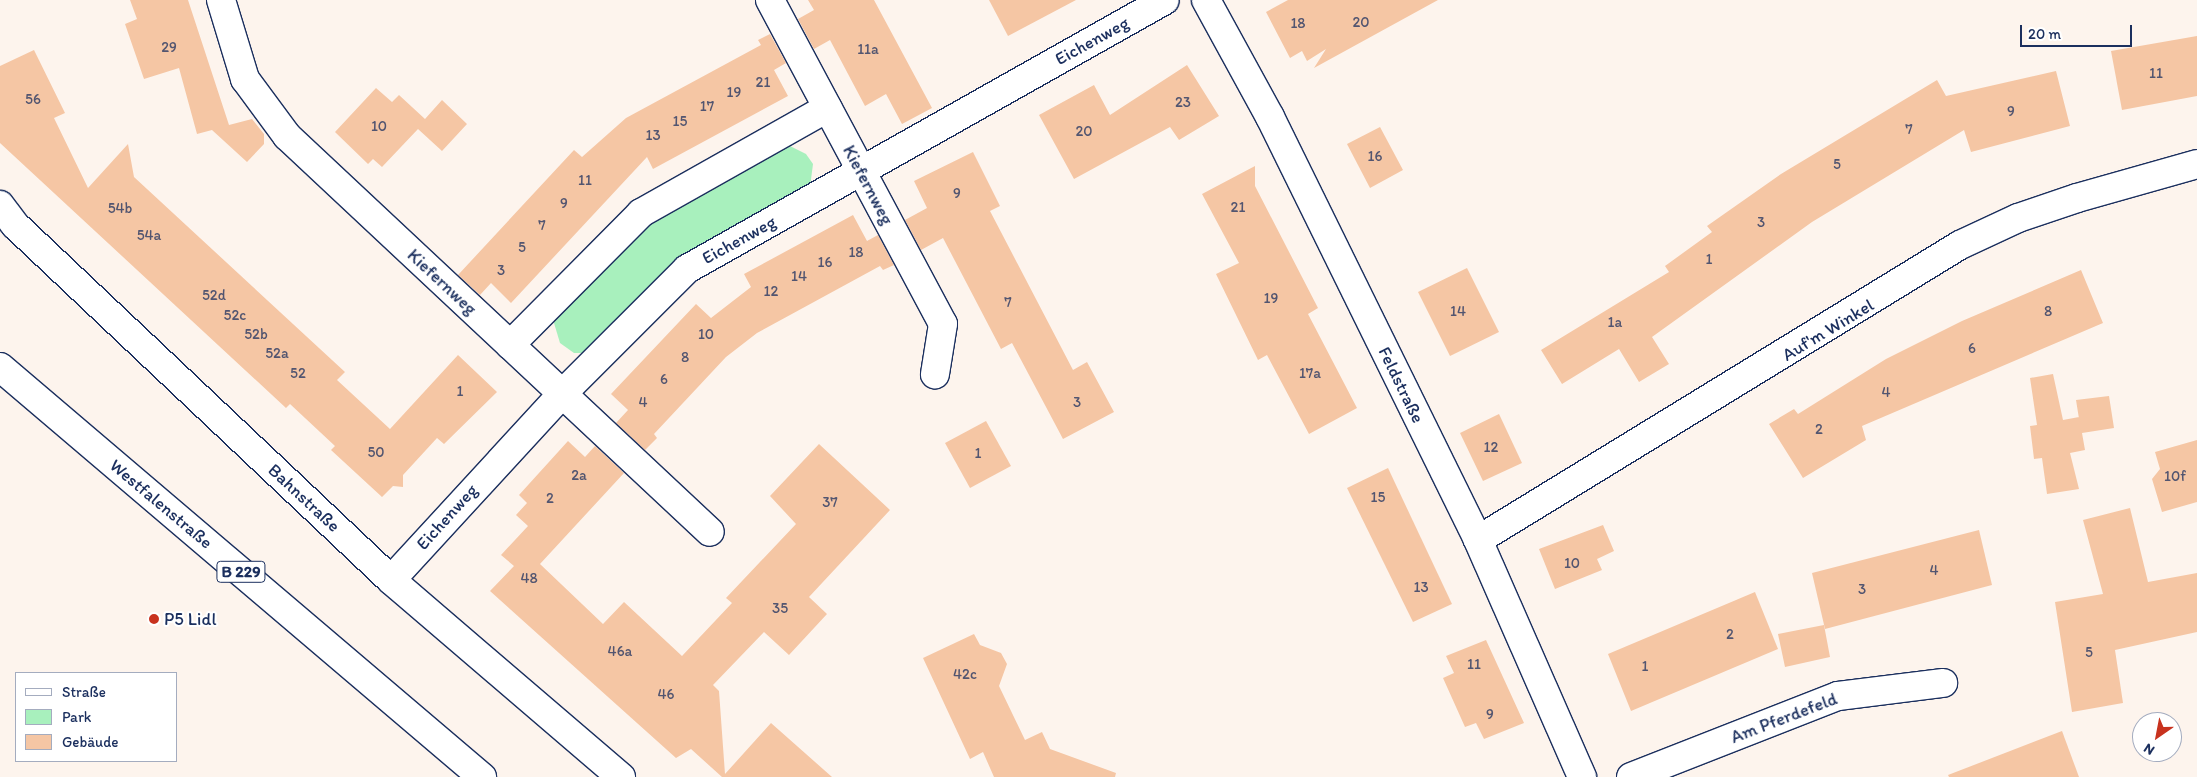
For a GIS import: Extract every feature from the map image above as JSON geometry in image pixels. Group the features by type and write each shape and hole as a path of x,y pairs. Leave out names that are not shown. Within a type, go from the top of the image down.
{"street":[{"name":"Kiefernweg","path":"221,0 245,79 286,136 710,532"},
{"name":"Kiefernweg","path":"770,0 943,324 934,374"},
{"name":"Eichenweg","path":"391,580 563,394 687,269 1165,0"},
{"name":"Feldstraße","path":"1206,0 1270,117 1478,540 1582,777"},
{"path":"510,345 640,213 827,108"},
{"name":"Auf'm Winkel","path":"1478,540 1960,245 2018,218 2077,198 2197,164"},
{"name":"Bahnstraße","path":"0,205 15,225 391,580 621,777"},
{"name":"Westfalenstraße","path":"0,367 482,777"},
{"name":"Am Pferdefeld","path":"1631,777 1838,696 1942,684"}],"green space":[{"path":"786,144 806,154 813,164 810,187 589,353 574,353 560,343 554,323 557,309 630,234"}],"building":[{"path":"130,0 188,0 229,125 252,119 264,134 264,144 247,162 212,130 197,134 179,68 144,79 125,24 137,19"},
{"path":"808,0 874,0 932,108 902,124 886,94 865,106 830,40 814,49 798,19 814,10"},
{"path":"989,0 1076,0 1008,36"},
{"path":"1288,0 1438,0 1314,68 1326,49 1307,61 1302,51 1290,58 1266,12"},
{"path":"770,34 786,63 774,70 788,96 653,169 647,157 511,303 491,283 480,295 458,275 574,150 582,157 626,118 761,45 758,40"},
{"path":"2197,36 2197,96 2122,110 2111,51"},
{"path":"34,50 65,113 54,118 88,188 128,144 134,177 345,372 337,380 390,429 458,355 497,392 444,444 437,438 403,475 403,487 393,486 382,497 331,450 335,446 290,404 286,408 0,143 0,66"},
{"path":"1187,65 1219,116 1179,140 1170,127 1074,179 1039,115 1094,85 1110,115"},
{"path":"2056,71 2070,126 1971,152 1964,130 1812,222 1652,337 1669,364 1639,382 1619,349 1562,384 1541,350 1669,272 1665,266 1712,232 1707,226 1781,174 1937,80 1946,96"},
{"path":"376,88 392,102 399,95 425,119 442,100 467,124 442,151 418,129 382,167 373,159 368,164 335,132"},
{"path":"1380,127 1403,170 1370,188 1347,144"},
{"path":"973,152 1000,206 990,211 1073,370 1087,362 1114,412 1063,439 1012,343 1001,349 943,238 921,250 905,220 927,208 914,181"},
{"path":"1255,166 1255,186 1318,308 1308,314 1357,408 1309,434 1267,355 1258,360 1216,274 1239,263 1202,194"},
{"path":"853,215 867,241 878,235 894,265 883,270 880,266 757,333 726,357 654,434 657,438 645,450 616,423 628,410 611,394 696,304 711,318 751,287 744,274"},
{"path":"1467,268 1499,332 1450,356 1418,292"},
{"path":"2081,270 2103,323 1862,426 1866,440 1803,478 1769,424 1794,409 1798,414 1886,359 1962,321"},
{"path":"2053,374 2063,420 2079,417 2076,400 2109,396 2114,428 2082,433 2085,450 2070,453 2079,489 2047,494 2042,458 2034,459 2030,426 2037,425 2030,378"},
{"path":"1499,414 1522,463 1483,481 1460,433"},
{"path":"986,421 1011,466 970,488 945,443"},
{"path":"2197,440 2197,502 2162,512 2152,479 2160,469 2155,452"},
{"path":"568,441 585,457 595,446 624,473 540,564 603,624 624,602 682,656 732,603 726,598 796,524 770,496 819,444 890,510 809,597 827,614 789,655 764,632 713,685 719,691 725,774 771,723 832,777 722,777 691,749 676,758 490,591 514,566 501,555 528,526 516,515 527,503 519,495"},
{"path":"1388,468 1452,604 1413,622 1347,488"},
{"path":"2130,508 2148,582 2197,573 2197,632 2115,650 2123,703 2072,712 2055,602 2103,594 2083,520"},
{"path":"1603,525 1614,551 1597,559 1602,570 1555,589 1539,549"},
{"path":"1979,530 1992,585 1825,629 1812,573"},
{"path":"1755,592 1778,649 1631,711 1608,654"},
{"path":"1824,625 1830,657 1785,667 1778,634"},
{"path":"974,634 980,645 1001,653 1007,664 999,686 1025,740 1042,732 1050,749 1116,773 1115,777 994,777 983,752 970,759 923,658"},
{"path":"1486,640 1524,723 1484,739 1476,723 1465,727 1443,678 1454,673 1446,656"},
{"path":"2062,731 2079,777 1949,777 1948,775"}],"place":[{"name":"P5 Lidl","path":"154,619"}]}
